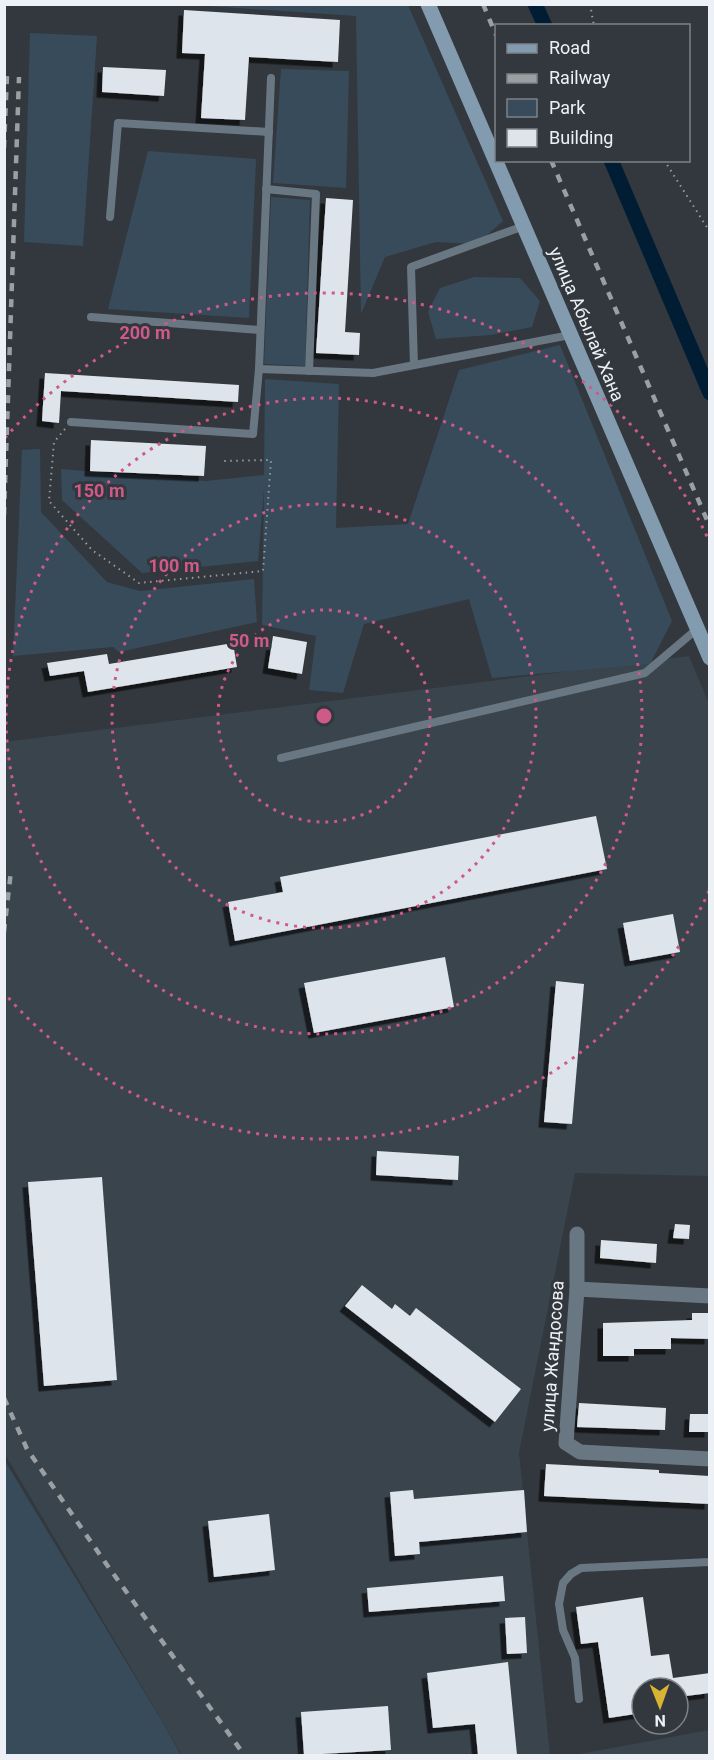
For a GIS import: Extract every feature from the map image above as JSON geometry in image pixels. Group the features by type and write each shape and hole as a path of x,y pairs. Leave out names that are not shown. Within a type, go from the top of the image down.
{"main road":[{"name":"улица Абылай Хана","path":"428,4 495,159"},
{"name":"улица Абылай Хана","path":"496,162 710,658"}],"street":[{"name":"улица Жандосова","path":"578,1234 577,1289 566,1443 580,1452 710,1459"},
{"path":"577,1289 710,1296"}],"lane":[{"path":"71,422 253,434 259,369 271,78"},
{"path":"110,217 118,123 269,132"},
{"path":"266,189 316,194 309,371"},
{"path":"414,365 411,267 524,226"},
{"path":"91,318 260,330"},
{"path":"259,369 373,373 570,335"},
{"path":"281,758 645,673 697,629"},
{"path":"579,1699 575,1658 563,1630 559,1604 563,1583 571,1574 582,1568 710,1562"}],"path":[{"path":"590,4 594,24"},
{"path":"665,162 710,232"},
{"path":"71,422 54,442 50,501 92,550 140,583 263,571 272,460 220,461"}],"shaded area":[{"path":"689,656 710,706 709,1176 575,1173 519,1453 550,1755 182,1755 5,1454 4,742"},
{"path":"709,1730 709,1755 574,1755 677,1736 690,1736 690,1734"}],"green space":[{"path":"193,5 408,5 503,221 477,244 436,242 385,257 361,314 356,16"},
{"path":"30,33 97,36 83,246 24,242"},
{"path":"281,69 349,71 346,188 273,183"},
{"path":"148,151 256,159 249,318 108,309"},
{"path":"271,197 310,200 305,366 264,364"},
{"path":"474,277 520,278 540,301 532,327 491,335 436,339 428,312 440,288"},
{"path":"560,345 672,621 650,664 492,678 469,599 364,624 343,693 309,690 316,636 262,625 264,489 258,561 142,573 62,500 61,469 206,481 264,475 265,379 339,384 336,528 408,524 459,370"},
{"path":"40,449 41,512 107,582 140,591 254,579 257,622 119,652 113,647 13,656 22,450"},
{"path":"5,1461 163,1723 181,1755 5,1755"}],"building":[{"path":"184,10 340,20 338,62 249,57 245,120 201,118 205,54 182,53"},
{"path":"103,67 166,70 164,96 102,92"},
{"path":"326,198 353,200 345,332 360,333 359,355 316,353"},
{"path":"45,373 239,385 238,402 61,391 59,423 42,421"},
{"path":"91,440 206,446 204,476 90,471"},
{"path":"273,636 307,642 302,674 268,668"},
{"path":"233,643 237,667 88,692 84,671 50,676 47,663 107,654 109,664"},
{"path":"596,816 607,869 235,941 228,902 283,892 280,877"},
{"path":"673,914 680,952 630,961 623,923"},
{"path":"445,957 454,1007 314,1033 304,983"},
{"path":"556,981 584,984 572,1124 544,1122"},
{"path":"377,1151 459,1156 458,1180 376,1175"},
{"path":"102,1177 117,1380 44,1386 28,1182"},
{"path":"675,1224 690,1225 689,1239 673,1238"},
{"path":"601,1240 657,1244 656,1263 600,1258"},
{"path":"362,1285 392,1309 395,1304 410,1316 416,1308 521,1389 495,1422 345,1306"},
{"path":"692,1313 710,1313 710,1339 671,1338 671,1349 634,1349 634,1356 603,1356 603,1323 692,1320"},
{"path":"579,1403 666,1408 665,1430 577,1427"},
{"path":"690,1414 710,1414 710,1432 689,1432"},
{"path":"546,1464 659,1470 659,1473 710,1476 710,1504 544,1496"},
{"path":"413,1490 414,1499 524,1490 527,1532 419,1542 420,1554 395,1556 390,1492"},
{"path":"269,1514 275,1570 214,1577 208,1521"},
{"path":"503,1576 505,1601 369,1612 367,1588"},
{"path":"643,1597 651,1656 669,1654 673,1676 630,1676 630,1715 609,1718 598,1642 581,1644 576,1607"},
{"path":"525,1617 527,1653 507,1654 505,1618"},
{"path":"508,1662 517,1755 478,1755 475,1724 433,1728 427,1673"},
{"path":"710,1673 710,1693 690,1696 690,1676 688,1676"},
{"path":"388,1706 391,1750 304,1755 301,1712"}],"waterway":[{"path":"535,4 544,24"},
{"path":"612,162 710,393"}],"railway":[{"path":"483,4 495,33"},
{"path":"4,148 7,76"},
{"path":"4,515 19,77"},
{"path":"552,162 710,527"},
{"path":"4,932 11,871"},
{"path":"4,1398 27,1449 107,1565 245,1756"}]}
